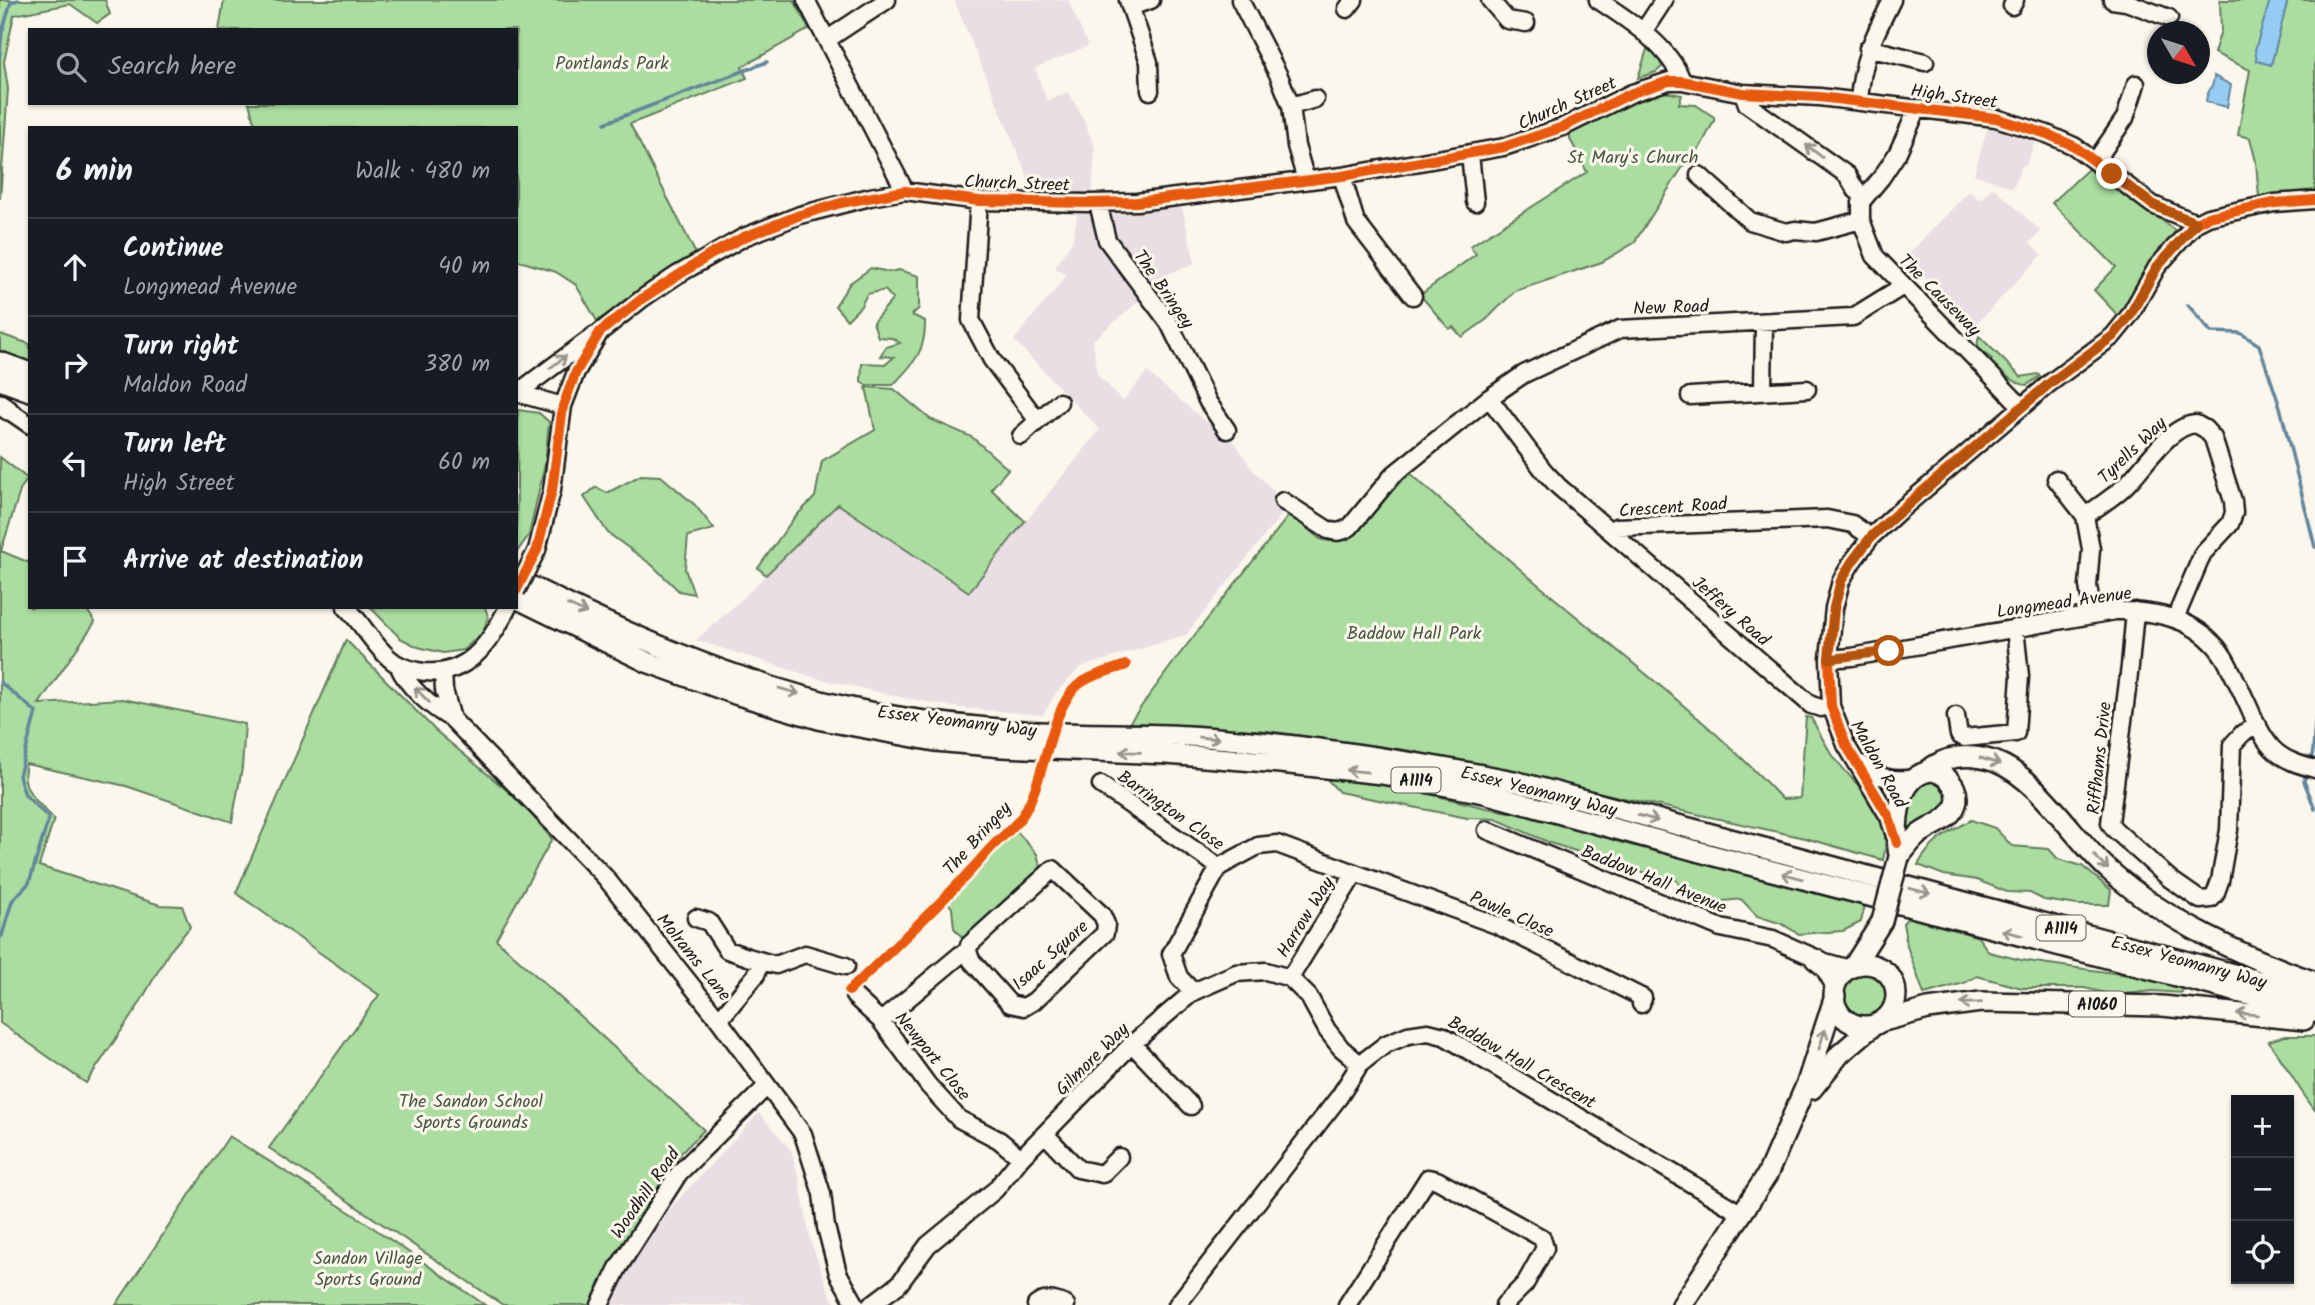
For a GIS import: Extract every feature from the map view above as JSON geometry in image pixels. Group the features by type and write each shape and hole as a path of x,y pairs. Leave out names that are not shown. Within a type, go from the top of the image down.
{"main road":[{"path":"0,362 28,372"},
{"path":"0,380 28,390"},
{"name":"Essex Yeomanry Way","path":"518,580 640,637 745,678 847,707 928,720 1040,732 1189,736 1383,756 1514,781 2315,996"},
{"name":"Essex Yeomanry Way","path":"518,599 647,662 738,695 822,720 935,741 1280,763 1382,774 1484,793 2315,1012"},
{"path":"1920,775 1940,761 1956,756 1986,759 2006,767 2024,780 2108,869 2162,911 2228,946 2315,982"},
{"name":"Maldon Road","path":"1884,972 1881,955 1882,920 1898,850 1901,801 1920,775 1942,774 1955,788 1955,807 1950,815 1898,850"},
{"name":"Maldon Road","path":"1852,968 1882,920"},
{"path":"1870,965 1884,972 1895,988 1895,1001 1890,1013 1877,1024 1858,1026 1843,1018 1838,1011 1835,992 1841,976 1852,968 1870,965"},
{"name":"A1060","path":"1682,1305 1767,1175 1822,1040 1835,992"},
{"name":"A1060","path":"1789,1126 1825,1070 1856,1039 1877,1024 1928,1009 1981,1002 2162,1006 2315,1022"}],"street":[{"path":"806,0 905,191"},
{"path":"828,39 887,0"},
{"path":"1150,90 1149,62 1129,3 1151,0"},
{"path":"1240,0 1279,76 1290,106 1296,146 1306,180"},
{"path":"1490,0 1507,20 1526,23"},
{"path":"1598,0 1654,41 1679,72 1682,81"},
{"path":"1643,32 1664,0"},
{"path":"1859,102 1861,72 1868,48 1892,0"},
{"path":"2112,0 2155,6 2169,18"},
{"path":"1868,48 1925,62"},
{"name":"High Street","path":"1682,81 1743,93 1819,97 1996,118 2047,134 2074,146 2153,205 2196,223"},
{"name":"Church Street","path":"518,587 537,550 552,490 563,406 576,372 600,332 677,275 744,237 800,215 841,203 905,191 979,201 1098,203 1163,199 1342,176 1504,148 1538,137 1632,93 1682,81"},
{"path":"2095,162 2125,118 2136,84"},
{"path":"1743,93 1747,104 1847,175 1856,190 1864,196 1881,178 1897,154 1918,108"},
{"path":"1290,106 1315,99"},
{"path":"1470,154 1475,202"},
{"path":"1699,175 1749,221 1786,232 1816,232 1861,220"},
{"path":"1342,176 1356,222 1403,290"},
{"name":"The Causeway","path":"1864,196 1861,202 1861,220 1875,256 2021,407"},
{"path":"2196,223 2208,217 2274,203 2315,200"},
{"path":"979,201 976,319 992,360 1038,421"},
{"name":"The Bringey","path":"1098,203 1107,240 1169,323 1208,402 1227,430"},
{"name":"Maldon Road","path":"1898,850 1889,817 1853,758 1830,706 1829,659 1834,608 1841,581 1871,537 2021,407 2113,336 2130,315 2157,267 2196,223"},
{"name":"New Road","path":"1283,501 1328,530 1343,531 1350,527 1393,475 1489,398 1524,374 1620,329 1853,317 1903,286"},
{"path":"1763,391 1764,323"},
{"path":"518,393 600,332"},
{"path":"1690,396 1807,389"},
{"path":"518,394 563,406"},
{"name":"Crescent Road","path":"1489,398 1544,471 1611,531 1616,527 1827,519 1852,524 1871,537"},
{"path":"1021,436 1059,402"},
{"path":"4,407 28,424"},
{"name":"Tyrells Way","path":"2085,516 2126,485 2167,439 2182,428 2196,425 2205,429 2213,438 2233,501 2234,513 2230,524 2203,553 2175,619"},
{"path":"2056,480 2085,516 2091,549 2088,586 2093,615"},
{"name":"Jeffery Road","path":"1611,531 1811,705 1821,708 1830,706"},
{"name":"Molrams Lane","path":"348,609 387,657 398,665 403,677 437,710 452,719 605,877 719,1020 803,1134 822,1194 826,1227 838,1273 856,1305"},
{"path":"398,665 426,673 443,672 461,666 474,659 484,648 507,609"},
{"name":"Longmead Avenue","path":"1829,659 2093,615 2135,611 2161,613 2206,637 2223,656 2273,749 2294,763 2315,769"},
{"name":"Riffhams Drive","path":"2135,611 2110,823 2170,880 2209,904 2220,881 2230,830 2232,745 2242,733 2258,725"},
{"path":"1956,716 1959,735 1964,738 2017,739 2020,676 2015,628"},
{"path":"443,672 444,690 452,719"},
{"name":"Maldon Road","path":"1853,758 1881,777 1903,780 1920,775"},
{"name":"Barrington Close","path":"1101,785 1219,867"},
{"name":"Baddow Hall Avenue","path":"1487,830 1721,928 1773,939 1810,956 1852,968"},
{"name":"Harrow Way","path":"1219,867 1258,846 1277,845 1355,873 1290,978"},
{"path":"1193,992 1179,977 1171,954 1219,867"},
{"name":"Isaac Square","path":"1053,869 1102,915 1106,924 1105,933 1034,1001 1024,1007 1010,1004 971,960 968,951 969,945 1053,869"},
{"name":"Pawle Close","path":"1355,873 1499,926 1643,998 1641,1004"},
{"path":"696,918 709,922 727,950 761,961 776,965 805,954 846,966"},
{"name":"Isaac Square","path":"881,1021 968,951"},
{"name":"Baddow Hall Avenue","path":"1810,956 1824,968 1835,992"},
{"path":"719,1020 756,975 761,961"},
{"name":"Gilmore Way","path":"871,1305 899,1284 928,1245 995,1190 1021,1158 1132,1044 1193,992 1236,973 1266,971 1290,978"},
{"path":"1290,978 1309,997 1327,1030 1341,1048 1360,1064"},
{"name":"Newport Close","path":"854,996 881,1021 928,1085 959,1119 999,1140 1021,1158"},
{"name":"Baddow Hall Crescent","path":"1177,1305 1339,1097 1360,1064 1386,1044 1408,1035 1428,1032 1444,1036 1742,1214"},
{"path":"1132,1044 1189,1099"},
{"name":"Woodhill Road","path":"600,1305 618,1268 679,1173 767,1086"},
{"path":"1045,1134 1078,1169 1102,1174 1119,1157"},
{"path":"1347,1305 1429,1178 1542,1238 1545,1248 1525,1284 1504,1305"},
{"path":"1036,1305 1052,1300 1066,1305"}],"shaded area":[{"path":"954,0 1068,0 1088,46 1035,68 1047,101 1068,92 1083,118 1095,148 1092,194 1085,197 1075,196 1075,189 1059,188 1058,195 1042,194 1032,187"},
{"path":"1988,126 2004,127 2036,138 2026,166 2022,165 2013,188 1974,174"},
{"path":"1993,187 2041,231 2030,243 2042,255 1974,326 1906,257 1969,191 1979,200"},
{"path":"1181,203 1195,263 1145,284 1145,296 1093,340 1097,374 1123,401 1147,372 1236,444 1251,468 1281,499 1285,510 1186,635 1081,667 1056,693 1043,715 961,708 904,698 816,678 696,640 743,598 838,503 969,591 1100,430 1014,340 1067,275 1055,268 1073,239 1078,211 1103,212"},
{"path":"759,1113 791,1150 799,1177 810,1239 830,1295 837,1305 610,1305 641,1249 672,1206"}],"green space":[{"path":"0,0 105,0 110,14 97,23 70,4 14,15 4,62 8,89 0,199"},
{"name":"Pontlands Park","path":"224,0 794,0 809,29 742,67 747,78 630,124 697,256 597,321 576,285 556,272 518,261 518,126 255,126 250,105 518,105 518,28 219,28"},
{"path":"2220,0 2315,0 2315,192 2259,198 2256,162 2250,138 2238,135 2250,70 2214,53 2221,30"},
{"path":"1648,46 1662,67 1638,78"},
{"name":"St Mary's Church","path":"1664,92 1682,95 1679,104 1696,105 1714,117 1714,121 1701,146 1682,168 1634,243 1602,262 1515,291 1486,320 1462,337 1453,327 1449,329 1420,295 1476,254 1470,246 1587,172 1570,139 1570,131 1635,100"},
{"path":"2091,166 2177,232 2120,318 2094,290 2116,267 2052,203"},
{"path":"871,268 889,272 899,270 919,276 919,308 912,315 925,321 923,341 917,357 893,385 866,385 861,381 862,363 886,364 894,357 880,356 886,347 900,343 892,338 878,337 873,322 893,299 885,290 867,294 861,306 847,320 835,306 850,283"},
{"path":"0,334 28,343 28,364 0,354"},
{"path":"1979,336 2021,377 2038,374 2040,376 2027,385 2007,376 1990,362 1992,359 1979,348"},
{"path":"866,387 894,389 930,419 972,437 1008,469 991,489 1025,521 969,592 838,504 766,575 758,568 794,518 815,497 822,461 875,430"},
{"path":"518,410 539,413 549,422 545,464 529,535 518,550"},
{"path":"0,457 28,479 21,488 1,551 28,562 28,609 86,609 95,622 39,704 123,699 245,724 242,768 232,822 126,786 26,764 25,781 31,795 54,819 39,866 160,905 182,906 190,927 169,952 138,1006 86,1083 0,1023"},
{"name":"Baddow Hall Park","path":"1409,472 1686,707 1782,799 1800,798 1806,717 1811,718 1831,752 1880,815 1885,843 1883,860 1805,838 1412,751 1268,731 1129,723 1290,514 1320,539 1329,541 1345,538"},
{"path":"641,475 661,476 695,505 714,529 688,536 685,569 694,594 679,591 652,565 608,533 584,497 596,487 607,493"},
{"path":"372,609 486,609 488,617 483,633 463,650 443,653 418,647 400,638"},
{"name":"The Sandon School Sports Grounds","path":"346,640 436,731 522,803 552,839 496,939 704,1130 681,1153 590,1305 503,1305 269,1148 379,995 236,893"},
{"path":"1324,776 1356,776 1486,808 1570,822 1619,842 1865,905 1861,922 1843,931 1799,934 1782,924 1757,916 1741,899 1716,902 1686,894 1676,880 1550,843 1496,819 1467,818 1339,792"},
{"path":"1928,779 1945,785 1950,804 1904,837 1911,794"},
{"path":"1971,820 1995,828 2012,846 2049,849 2058,859 2082,866 2111,890 2109,905 2077,905 2044,900 2030,893 2007,892 1977,880 1944,875 1918,865 1934,844"},
{"path":"1012,826 1037,854 1043,876 969,945 954,928 952,908 945,898"},
{"path":"1910,915 1978,937 1989,952 2021,960 2156,979 2181,986 2182,993 2153,991 2115,995 2084,988 2022,988 1977,976 1964,983 1924,994 1907,946 1903,923"},
{"path":"1865,971 1882,978 1889,995 1882,1012 1865,1019 1848,1012 1841,995 1848,978"},
{"path":"2285,1036 2315,1036 2315,1110 2268,1041"},
{"name":"Sandon Village Sports Ground","path":"229,1136 359,1218 485,1305 116,1305"}],"water":[{"path":"2270,0 2288,0 2271,65 2257,61 2255,50"},
{"path":"2214,76 2231,85 2227,107 2206,102"}],"waterway":[{"path":"0,54 2,32 11,2 18,0"},
{"path":"605,123 767,62"},
{"path":"2188,305 2211,332 2240,333 2259,345 2280,407 2315,547"},
{"path":"0,682 36,712 19,776 25,795 49,818 29,883 12,901 0,937"},
{"path":"2310,764 2315,721"},
{"path":"2307,771 2304,781 2315,809"}],"cycle path":[{"path":"518,587 537,550 552,490 563,406 576,372 600,332 643,298 710,255 744,237 800,215 841,203 905,191 979,201 1137,202 1342,176 1504,147 1563,127 1632,93 1669,81 1682,81 1743,93 1819,97 1996,118 2047,134 2074,146 2153,205 2196,223"},
{"path":"1897,843 1889,817 1846,745 1831,706 1829,659 1834,608 1841,581 1852,562 1871,537 1898,512 2050,383 2113,336 2130,315 2157,267 2196,223 2208,217 2274,203 2315,200"},
{"path":"849,991 938,905 1024,813 1060,711 1077,686 1094,676 1126,665"}],"route":[{"path":"1889,651 1829,659 1837,595 1841,581 1852,562 1871,537 1898,512 2050,383 2113,336 2143,295 2157,267 2196,223 2153,205 2112,174"}]}
